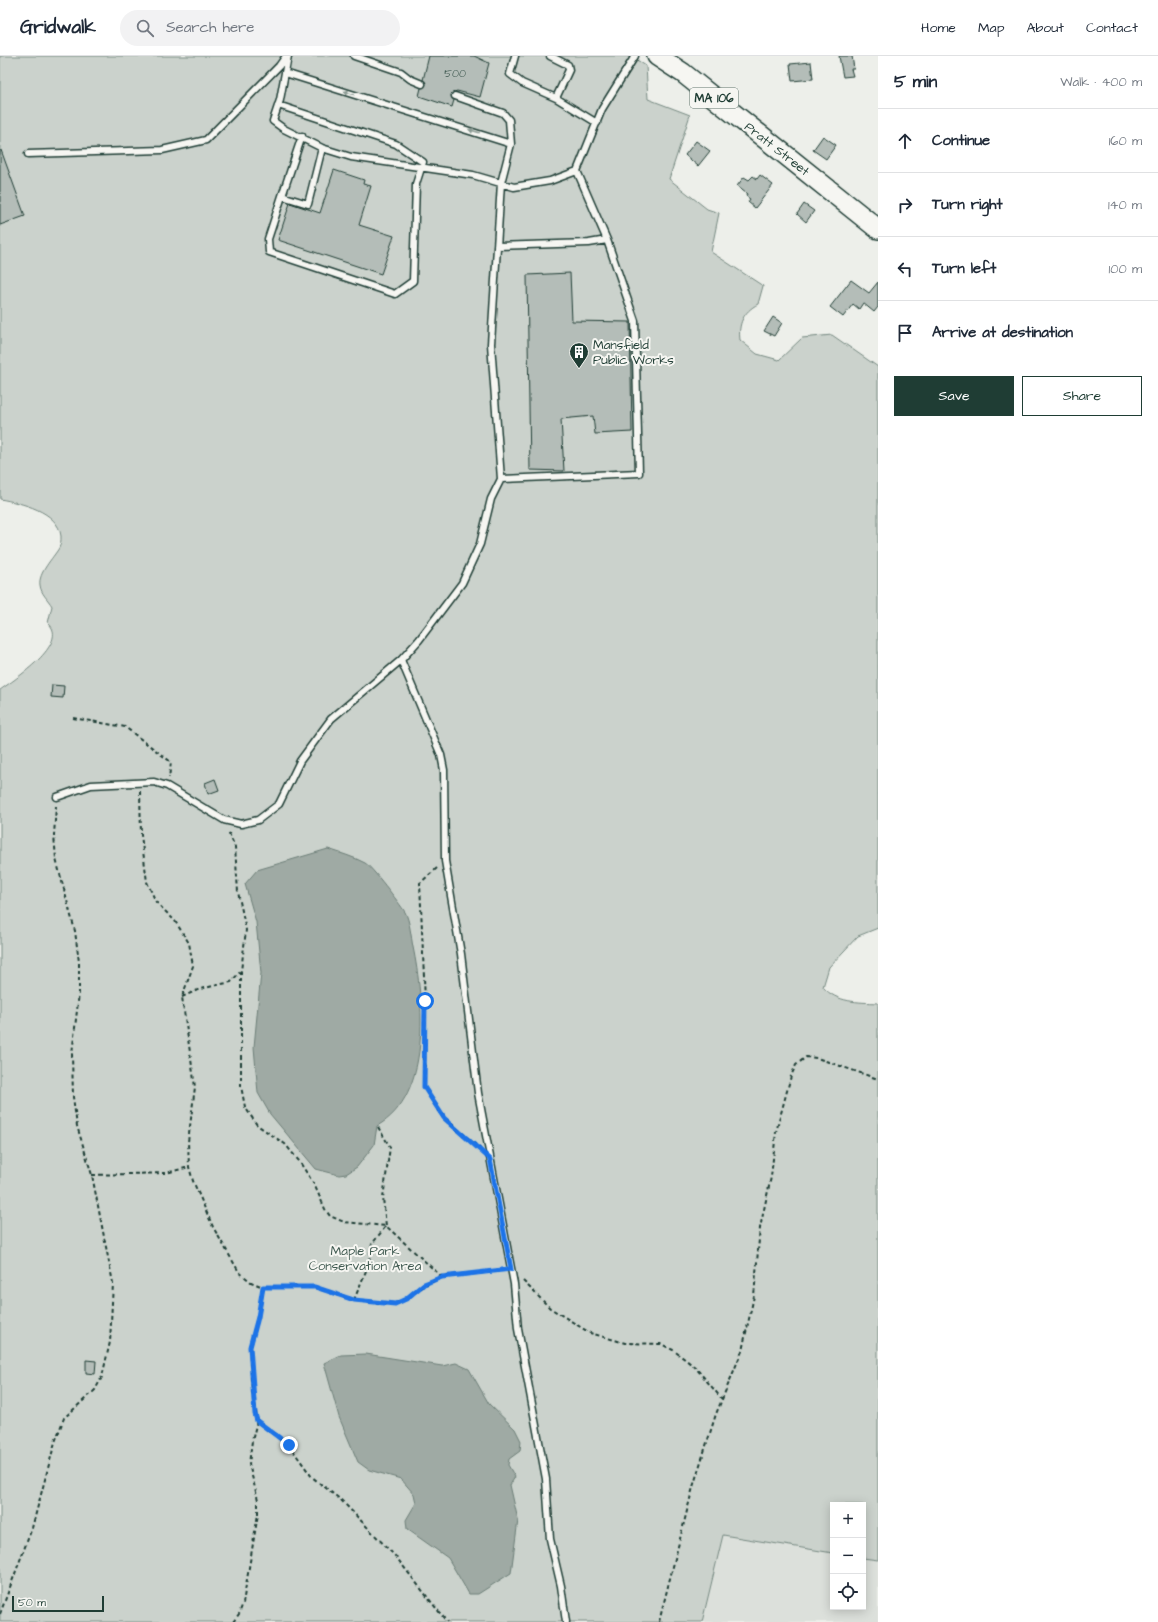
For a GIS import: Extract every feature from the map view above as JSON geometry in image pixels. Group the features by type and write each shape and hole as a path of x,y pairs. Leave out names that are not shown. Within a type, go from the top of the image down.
{"main road":[{"name":"Pratt Street","path":"657,56 683,73 878,229"}],"lane":[{"path":"287,56 285,73 273,121 284,129 302,136 322,148 351,157 472,175 514,187 550,181 577,171"},
{"path":"28,154 162,150 206,140 287,56"},
{"path":"354,56 401,72 410,79 422,84"},
{"path":"515,56 510,74 522,83 556,98 597,123"},
{"path":"550,56 568,65 569,70 556,98"},
{"path":"501,479 639,473 635,321 607,240 577,171 602,109 635,56"},
{"path":"285,73 511,144"},
{"path":"57,797 92,785 154,782 168,786 224,820 241,824 258,820 279,804 300,761 331,719 401,660 419,640 462,583 480,544 491,499 501,479 491,344 501,183 511,144 509,120 503,113 455,96"},
{"path":"278,105 396,144 423,162 416,184 413,281 395,294 269,252 268,239 302,136"},
{"path":"282,196 308,204 322,148"},
{"path":"497,246 590,243 607,240"},
{"path":"401,660 441,755 444,770 445,861 462,954 478,1093 511,1269 518,1329 546,1479 550,1539 561,1586 566,1622"}],"path":[{"path":"73,718 125,727 171,762 168,786"},
{"path":"140,783 141,835 147,882 156,902 175,921 189,943 193,966 182,997 195,1087 188,1142 189,1167 193,1181 213,1227 239,1272 251,1282 263,1287 315,1287 354,1300 395,1304 406,1299 424,1284 442,1277 511,1269 550,1308 590,1333 625,1343 661,1344 674,1350 695,1367 722,1400"},
{"path":"0,1614 32,1528 54,1442 64,1418 95,1390 102,1377 110,1342 113,1283 92,1175 77,1126 73,1097 72,1054 79,993 79,962 75,931 56,859 54,835 57,797"},
{"path":"224,820 235,846 238,892 246,930 241,971 241,1086 245,1107 257,1125 285,1144 299,1161 314,1184 325,1209 330,1216 344,1222 386,1226 442,1277"},
{"path":"445,861 420,883 425,1001 424,1087 444,1118 490,1159"},
{"path":"182,997 200,989 231,982 241,971"},
{"path":"659,1622 693,1487 722,1400 742,1351 754,1296 760,1228 771,1177 776,1132 791,1076 796,1065 806,1057 817,1058 878,1079"},
{"path":"354,1300 368,1266 372,1244 386,1226 383,1198 390,1147 378,1127"},
{"path":"92,1175 166,1173 189,1167"},
{"path":"233,1622 239,1614 243,1603 257,1525 258,1500 250,1464 252,1441 257,1421 252,1387 250,1347 258,1317 263,1287"},
{"path":"257,1421 289,1445 312,1477 341,1500 396,1557 447,1622"}],"shaded area":[{"path":"328,849 365,863 405,912 409,924 417,969 421,1019 420,1045 415,1070 407,1093 395,1112 377,1126 374,1145 357,1167 346,1174 339,1175 316,1169 270,1114 258,1093 254,1047 261,973 256,922 245,884 257,870"},
{"path":"366,1354 442,1366 456,1363 469,1369 489,1404 515,1429 521,1441 520,1451 509,1459 508,1465 515,1477 510,1485 518,1520 511,1573 478,1594 469,1594 448,1558 407,1529 406,1520 416,1503 414,1494 401,1479 369,1470 358,1462 339,1417 324,1363 341,1355"},
{"path":"723,1535 830,1553 830,1610 866,1610 866,1558 878,1560 878,1622 702,1622"}],"green space":[{"name":"Maple Park Conservation Area","path":"0,56 631,56 646,66 648,99 690,115 669,179 707,209 719,213 711,252 763,286 758,304 745,315 743,319 740,329 740,340 757,354 779,360 802,338 832,335 878,367 878,928 858,936 829,967 823,987 841,999 856,1002 878,1003 878,1560 866,1558 866,1502 830,1502 830,1553 723,1535 702,1622 0,1622 0,690 38,660 47,650 52,640 53,631 48,623 52,606 42,591 40,580 46,566 59,548 61,536 58,527 46,514 28,506 0,499"}],"building":[{"path":"429,56 474,56 489,63 480,97 457,91 454,92 451,95 454,100 452,107 419,96 421,88 426,85 423,80"},
{"path":"839,56 852,56 854,69 851,69 853,76 843,77"},
{"path":"811,62 813,79 792,81 790,64"},
{"path":"823,136 836,145 826,159 813,150"},
{"path":"696,141 710,151 698,166 685,155"},
{"path":"1,150 25,216 0,225 0,151"},
{"path":"334,170 364,180 363,184 371,186 359,225 394,236 381,274 278,240 290,203 320,213"},
{"path":"760,175 773,185 755,208 748,202 750,199 746,196 747,194 737,186 744,177 749,180 753,176 757,179"},
{"path":"804,204 814,211 806,222 797,214"},
{"name":"Mansfield Public Works","path":"570,273 572,321 630,322 632,432 595,434 593,416 561,419 564,471 530,470 527,275"},
{"path":"851,280 869,293 878,282 878,307 874,312 863,303 859,309 853,304 843,317 830,307"},
{"path":"773,317 782,323 774,336 764,331"},
{"path":"52,685 64,686 63,698 51,697"},
{"path":"215,779 219,790 208,794 205,783"},
{"path":"86,1360 96,1361 95,1374 86,1373"}],"place":[{"name":"Mansfield Public Works","path":"579,369"}],"route":[{"path":"289,1445 271,1430 262,1426 257,1421 255,1414 250,1367 250,1347 258,1317 263,1287 315,1287 354,1300 395,1304 406,1299 424,1284 442,1277 511,1269 490,1159 444,1118 424,1087 425,1001"}]}
